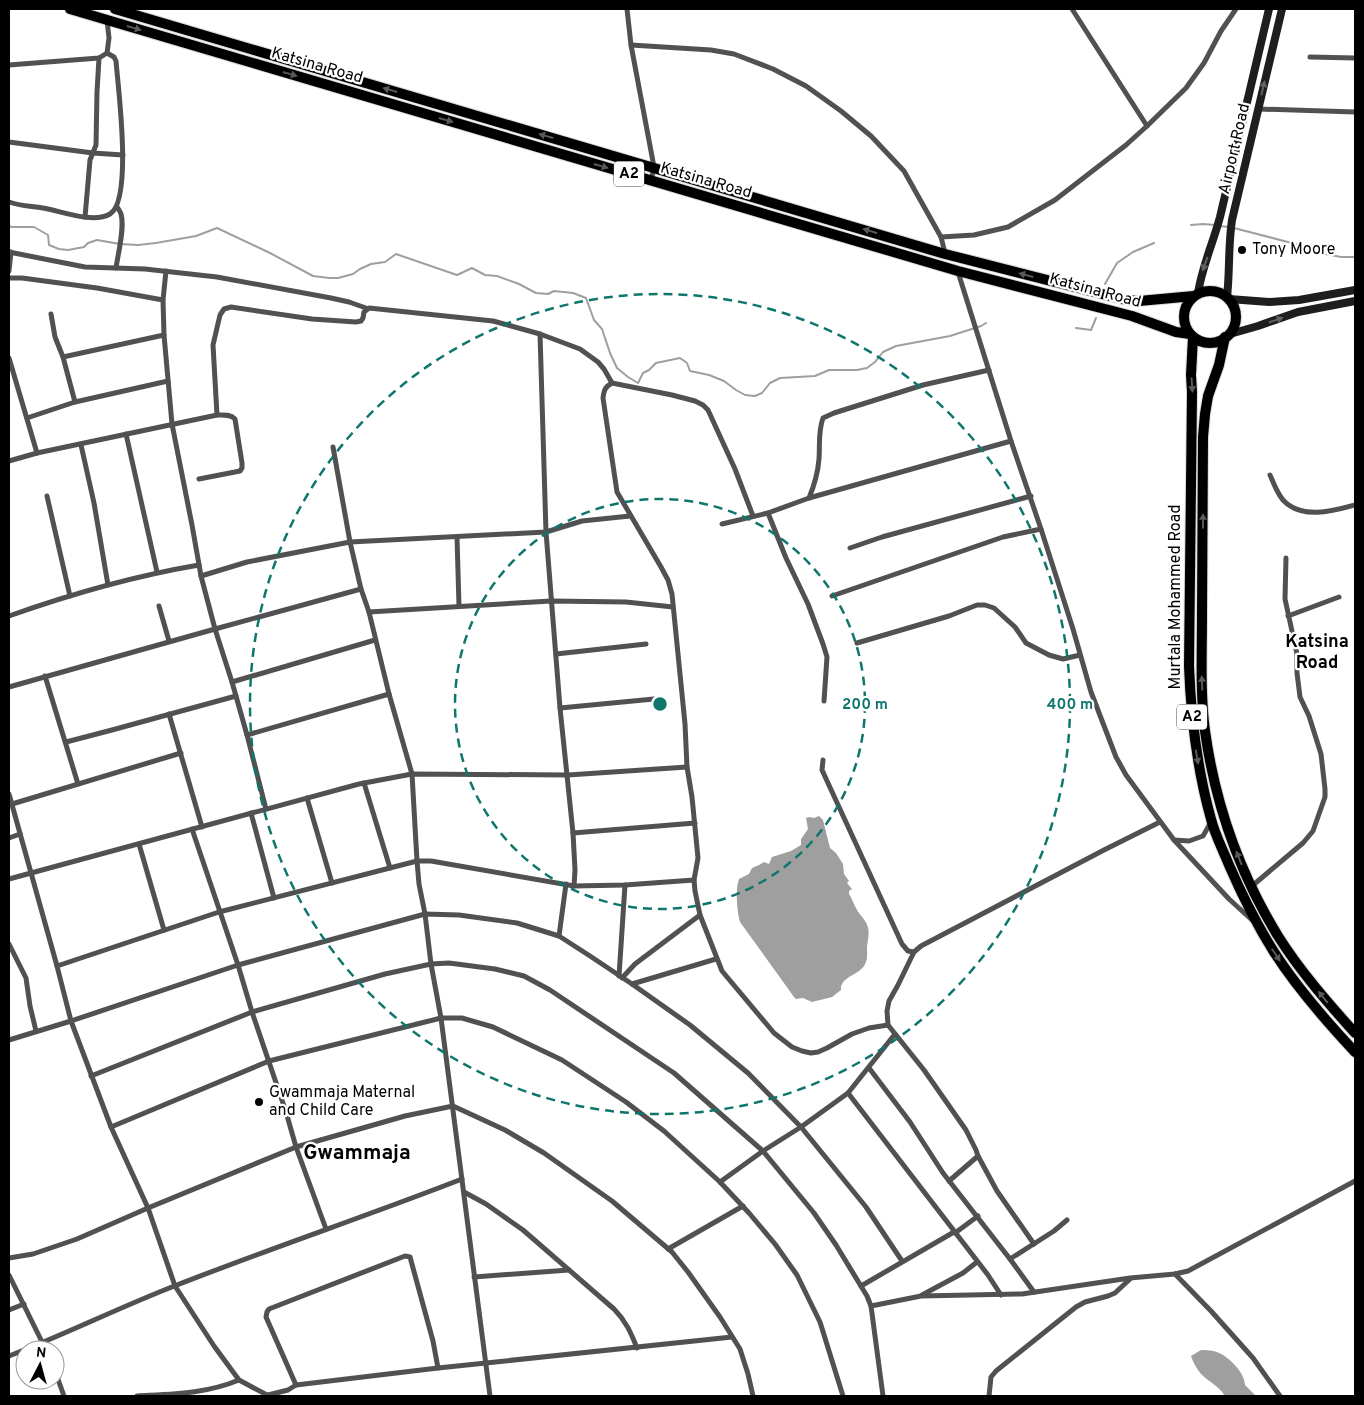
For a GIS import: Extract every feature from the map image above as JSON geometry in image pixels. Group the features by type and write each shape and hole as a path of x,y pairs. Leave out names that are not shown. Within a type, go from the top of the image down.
{"highway":[{"name":"Katsina Road","path":"70,9 958,271 1132,316 1176,332 1191,335"},
{"name":"Katsina Road","path":"115,9 946,254 1126,300 1139,301 1196,294"},
{"name":"A2","path":"1211,291 1220,293 1228,298 1234,308 1236,317 1234,326 1227,336 1216,342 1207,342 1191,335 1185,324 1184,315 1186,306 1196,294 1211,291"},
{"name":"Murtala Mohammed Road","path":"1191,335 1189,666 1194,740 1200,774 1211,821 1240,892 1274,953 1324,1017 1355,1052"},
{"name":"Murtala Mohammed Road","path":"1227,336 1208,396 1203,436 1202,686 1205,729 1211,767 1233,842 1251,886 1278,936 1327,1001 1355,1033"}],"street":[{"path":"627,9 631,46 654,167 652,181"},
{"path":"1072,9 1147,126"},
{"path":"941,237 974,235 1008,227 1055,200 1126,145 1186,88 1204,63 1221,31 1236,9"},
{"name":"Airport Road","path":"1196,294 1220,218 1267,9"},
{"name":"Airport Road","path":"1228,298 1229,239 1232,220 1282,9"},
{"path":"9,65 99,58 106,53 109,38 107,20"},
{"path":"631,46 712,50 734,54 773,69 806,86 841,111 871,136 904,171 941,237 946,254"},
{"path":"9,202 44,208 72,216 85,217 106,216 117,207 123,155 116,61 114,57 106,53"},
{"path":"1310,57 1355,58"},
{"path":"85,217 90,160 96,145 99,58"},
{"path":"1258,109 1355,112"},
{"path":"9,142 123,155"},
{"path":"116,268 122,234 121,214 117,207"},
{"path":"9,271 10,252 85,267 166,271 217,277 349,302 366,308 493,321 540,334 580,349 598,362 612,383"},
{"path":"166,271 163,300 164,335 172,424 201,576 247,735 266,809"},
{"path":"958,271 1011,441 1031,496 1091,692 1116,757 1126,775 1174,840 1230,899 1259,926"},
{"path":"9,278 97,288 163,300"},
{"path":"1228,298 1269,302 1299,300 1355,290"},
{"path":"1227,336 1298,312 1355,302"},
{"path":"217,415 213,345 220,314 224,309 231,307 312,319 356,322 361,321 366,308"},
{"path":"51,314 55,337 63,357 75,402"},
{"path":"540,334 546,532 560,708 573,833 574,886"},
{"path":"63,357 164,335"},
{"path":"9,358 37,453"},
{"path":"809,498 813,489 819,461 820,428 823,418 834,412 923,386 989,370"},
{"path":"27,418 75,402 168,381"},
{"path":"753,516 736,470 708,410 703,405 695,400 672,394 612,383 604,389 603,398 617,492 668,580 672,594 685,724 687,767 698,858 694,880 700,915 716,958 722,971 741,995 774,1033 792,1048 811,1053 818,1052 852,1034 869,1028 888,1025"},
{"path":"9,461 37,453 172,424 217,415 230,415 235,419 242,468 240,471 199,479"},
{"path":"126,434 157,572"},
{"path":"722,524 768,513 809,498 1011,441"},
{"path":"81,445 94,503 108,585"},
{"path":"333,447 350,542 361,589 370,612 375,640 412,774 417,861 431,964 442,1018 490,1396"},
{"path":"1270,475 1278,494 1290,506 1298,510 1322,512 1355,505"},
{"path":"47,496 70,596"},
{"path":"850,548 882,537 1031,496"},
{"path":"768,513 786,558 808,604 827,657 824,700"},
{"path":"201,576 247,562 350,542 546,532 582,521 630,516"},
{"path":"832,596 1003,537 1041,529"},
{"path":"457,537 459,606"},
{"path":"1251,886 1303,843 1313,831 1325,797 1321,754 1309,716 1300,697 1297,654 1285,598 1286,558"},
{"path":"9,616 108,585 157,572 199,565"},
{"path":"9,687 215,628 361,589"},
{"path":"1288,616 1339,597"},
{"path":"370,612 551,600 626,602 673,607"},
{"path":"857,643 949,616 977,605 985,605 994,608 1015,627 1026,643 1049,655 1063,659 1080,655"},
{"path":"159,606 170,641"},
{"path":"232,682 375,640"},
{"path":"556,654 646,644"},
{"path":"45,676 78,784"},
{"path":"247,735 389,694"},
{"path":"66,742 236,696"},
{"path":"560,708 654,699"},
{"path":"169,714 202,827"},
{"path":"12,804 181,754"},
{"path":"823,760 822,770 902,944 908,951 914,952"},
{"path":"9,879 364,783 412,774 568,775 687,767"},
{"path":"364,783 390,868"},
{"path":"9,794 71,1020 111,1127 148,1208 175,1286 214,1346 239,1380 269,1396 288,1390 296,1385 732,1337"},
{"path":"307,798 332,883"},
{"path":"251,814 274,898"},
{"path":"1174,840 1189,842 1203,836 1211,821"},
{"path":"1034,1244 996,1191 966,1130 888,1025 887,1011 889,1001 914,952 921,946 1160,822"},
{"path":"573,833 695,823"},
{"path":"192,829 296,1147 326,1228"},
{"path":"9,838 20,834"},
{"path":"139,844 164,930"},
{"path":"57,966 219,912 417,861 574,886 625,885 694,880"},
{"path":"558,936 566,884"},
{"path":"620,976 625,885"},
{"path":"9,1040 238,965 425,914 459,915 517,923 558,936 620,976 690,1025 748,1073 801,1127 866,1207 902,1261"},
{"path":"620,976 700,915"},
{"path":"9,944 26,978 36,1031"},
{"path":"632,984 716,958"},
{"path":"91,1076 252,1012 385,974 431,964 449,963 495,969 524,976 550,990 674,1073 763,1151 814,1213 836,1245 871,1306 883,1396"},
{"path":"111,1127 269,1061 442,1018 462,1018 493,1027 562,1060 634,1108 664,1131 720,1182 743,1206 775,1244 797,1275 820,1322 843,1396"},
{"path":"720,1182 848,1093 895,1034"},
{"path":"868,1068 910,1122 937,1165 978,1216 1034,1292"},
{"path":"848,1093 1001,1295"},
{"path":"9,1258 33,1254 77,1239 296,1147 396,1119 453,1106 505,1130 544,1153 612,1201 668,1249 688,1272 740,1349 748,1374 752,1396"},
{"path":"949,1181 978,1156"},
{"path":"50,1340 175,1286 326,1228 462,1179"},
{"path":"871,1306 921,1296 1001,1295 1034,1292 1188,1271 1355,1181"},
{"path":"464,1192 486,1204 523,1230 614,1309 628,1325 637,1348"},
{"path":"668,1249 743,1206"},
{"path":"861,1286 978,1216"},
{"path":"1010,1259 1054,1231 1067,1220"},
{"path":"296,1385 266,1318 269,1309 405,1256 410,1257 433,1341 438,1368"},
{"path":"921,1296 963,1274 977,1262"},
{"path":"474,1277 569,1270"},
{"path":"1175,1274 1253,1358 1280,1396"},
{"path":"9,1275 42,1340"},
{"path":"989,1396 991,1377 996,1371 1076,1307 1115,1293 1130,1278"},
{"path":"9,1310 24,1304"},
{"path":"137,1396 204,1391 222,1387 239,1380"}],"shaded area":[{"path":"819,816 823,820 830,848 836,853 843,864 844,874 849,881 847,883 852,889 849,891 849,894 867,924 869,934 867,959 864,966 846,979 841,986 841,990 832,997 812,1002 794,997 740,922 737,895 739,879 749,874 752,868 764,862 769,864 772,857 791,851 801,845 801,839 808,829 806,818"},
{"path":"1201,1350 1210,1350 1229,1359 1242,1374 1245,1385 1256,1396 1225,1396 1220,1389 1201,1374 1195,1365 1191,1356"}],"waterway":[{"path":"9,225 11,227 34,227 48,235 49,245 68,250 84,247 88,243 97,240 138,245 156,243 196,236 217,228 313,276 329,278 353,274 371,264 385,262 396,254 457,275 472,268 485,275 497,276 519,284 536,293 548,294 554,291 573,293 586,298 594,320 602,329 617,368 638,383 643,373 656,363 680,358 687,363 690,371 709,375 724,381 745,395 755,396 762,393 770,383 780,378 815,376 829,370 867,368 883,352 896,346 950,336 986,323"},
{"path":"1191,225 1215,225"},
{"path":"1219,226 1229,227"},
{"path":"1234,228 1307,247 1326,254 1355,257"},
{"path":"1105,284 1117,263 1133,252 1154,243"},
{"path":"1076,328 1091,330 1096,318"}],"place":[{"name":"Tony Moore","path":"1242,250"},
{"name":"Gwammaja Maternal and Child Care","path":"259,1102"}],"district":[{"name":"Katsina Road","path":"1317,652"},
{"name":"Gwammaja","path":"357,1153"}]}
